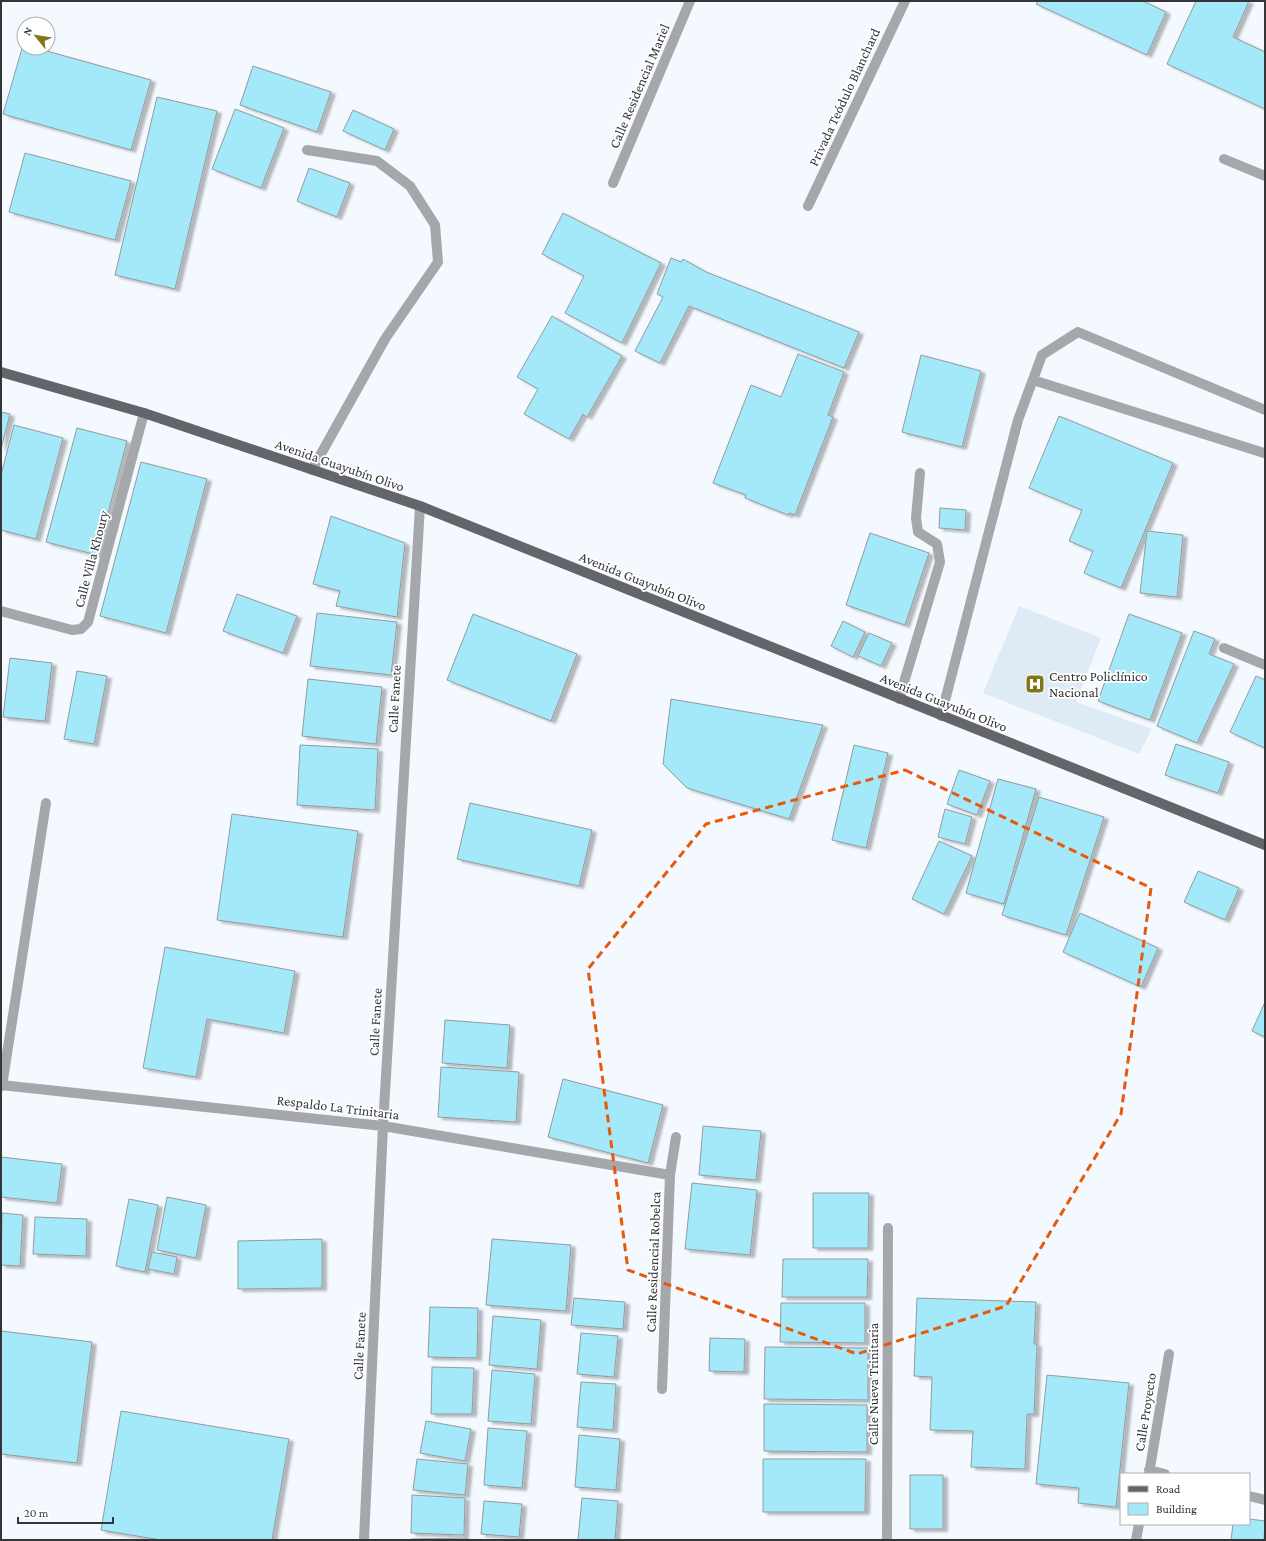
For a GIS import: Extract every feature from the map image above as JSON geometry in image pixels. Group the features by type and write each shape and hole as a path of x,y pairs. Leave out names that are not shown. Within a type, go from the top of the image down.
{"main road":[{"name":"Avenida Guayubín Olivo","path":"1,372 144,413 420,506 1265,845"}],"street":[{"name":"Calle Residencial Mariel","path":"613,182 690,1"},
{"name":"Privada Teódulo Blanchard","path":"808,206 905,1"},
{"path":"307,150 377,162 410,186 435,225 438,262 385,339 312,470"},
{"path":"1224,159 1265,176"},
{"path":"941,716 1018,420 1042,355 1078,332 1265,410"},
{"path":"1033,380 1265,452"},
{"name":"Calle Villa Khoury","path":"1,611 72,630 81,629 88,622 144,413"},
{"path":"899,699 940,562 937,544 918,532 916,518 920,473"},
{"name":"Calle Fanete","path":"364,1540 384,1126 420,506"},
{"path":"1224,648 1265,665"},
{"path":"1,1085 46,803"},
{"name":"Respaldo La Trinitaria","path":"1,1085 384,1126 670,1175"},
{"name":"Calle Residencial Robelca","path":"662,1389 670,1175 676,1137"},
{"name":"Calle Nueva Trinitaria","path":"887,1540 888,1228"},
{"name":"Calle Proyecto","path":"1149,1472 1169,1354"},
{"path":"1250,1496 1265,1500"},
{"path":"1136,1540 1139,1525"}],"highlighted area":[{"path":"905,770 1151,888 1121,1114 1006,1306 857,1354 628,1270 588,969 706,824"}],"shaded area":[{"name":"Centro Policlínico Nacional","path":"1019,606 1101,638 1076,702 1152,729 1139,754 983,693"}],"building":[{"path":"1038,1 1143,1 1166,12 1147,55 1036,4"},
{"path":"1196,1 1249,1 1233,37 1265,52 1265,109 1167,64"},
{"path":"56,54 151,80 131,150 3,114 20,56 56,56"},
{"path":"253,66 331,92 317,132 240,105"},
{"path":"157,97 217,111 175,289 115,275"},
{"path":"235,109 284,128 261,188 212,169"},
{"path":"353,110 394,129 385,150 343,131"},
{"path":"25,153 131,181 115,240 9,212"},
{"path":"309,168 350,183 337,217 297,201"},
{"path":"563,213 661,263 622,343 565,313 584,276 542,254"},
{"path":"671,258 681,262 683,259 706,272 859,332 844,368 689,306 660,363 635,351 663,297 657,294"},
{"path":"552,316 622,356 587,417 583,414 569,439 524,414 538,389 517,377"},
{"path":"798,354 844,372 828,415 833,417 795,515 789,513 788,515 745,498 746,495 713,483 751,385 781,397"},
{"path":"921,355 981,371 962,447 902,432"},
{"path":"1,412 10,414 1,449"},
{"path":"1059,416 1173,463 1121,588 1084,573 1093,551 1069,541 1082,510 1029,488"},
{"path":"14,425 63,438 36,539 1,530 1,475"},
{"path":"77,428 127,441 97,555 46,542"},
{"path":"141,462 207,479 166,633 100,616"},
{"path":"940,508 966,510 965,530 939,528"},
{"path":"331,516 405,543 397,617 336,606 340,591 313,584"},
{"path":"1147,531 1183,535 1177,597 1140,593"},
{"path":"870,533 929,553 905,625 846,605"},
{"path":"237,594 297,616 283,653 223,631"},
{"path":"317,613 397,622 391,675 310,666"},
{"path":"473,614 577,654 551,721 447,680"},
{"path":"1129,614 1182,633 1150,720 1098,701"},
{"path":"843,621 865,632 853,657 831,646"},
{"path":"1194,631 1215,639 1209,654 1234,664 1197,743 1157,726"},
{"path":"869,633 892,643 881,666 858,656"},
{"path":"10,658 52,663 45,721 3,717"},
{"path":"77,671 107,676 94,744 64,739"},
{"path":"1256,676 1265,680 1265,748 1230,732"},
{"path":"308,679 382,687 376,744 302,736"},
{"path":"671,699 823,725 789,819 687,788 663,764"},
{"path":"1176,744 1229,762 1218,793 1165,775"},
{"path":"300,745 378,749 375,810 297,805"},
{"path":"854,745 888,753 866,848 832,840"},
{"path":"959,770 990,781 977,815 947,804"},
{"path":"998,779 1036,789 1004,904 966,893"},
{"path":"1039,797 1104,817 1066,935 1002,915"},
{"path":"470,803 592,830 579,886 457,859"},
{"path":"945,809 972,817 965,844 938,837"},
{"path":"232,814 358,831 343,937 217,920"},
{"path":"939,841 972,856 944,914 912,899"},
{"path":"1198,871 1239,888 1225,920 1184,902"},
{"path":"1080,913 1158,948 1141,987 1063,952"},
{"path":"165,947 295,971 284,1033 207,1019 196,1077 143,1068"},
{"path":"1265,1002 1265,1037 1252,1031"},
{"path":"445,1020 510,1025 507,1068 442,1063"},
{"path":"441,1067 519,1072 516,1122 438,1117"},
{"path":"563,1079 663,1105 648,1163 548,1137"},
{"path":"703,1126 761,1131 756,1180 699,1175"},
{"path":"1,1157 62,1164 57,1203 1,1197"},
{"path":"692,1183 757,1190 750,1255 685,1249"},
{"path":"813,1193 869,1193 868,1248 813,1248"},
{"path":"167,1197 206,1205 196,1258 157,1250"},
{"path":"129,1199 158,1205 145,1272 116,1266"},
{"path":"2,1213 23,1215 20,1266 1,1265"},
{"path":"35,1217 87,1219 86,1256 33,1254"},
{"path":"322,1239 322,1288 238,1289 238,1241"},
{"path":"492,1239 571,1245 566,1311 486,1305"},
{"path":"152,1252 177,1257 174,1274 148,1269"},
{"path":"783,1259 868,1259 867,1297 782,1297"},
{"path":"574,1298 625,1302 623,1329 571,1325"},
{"path":"917,1298 1036,1302 1034,1344 1037,1344 1034,1414 1027,1414 1025,1469 971,1467 973,1431 930,1430 932,1377 914,1376"},
{"path":"781,1303 865,1303 865,1343 780,1342"},
{"path":"430,1307 478,1308 477,1358 428,1357"},
{"path":"493,1316 541,1320 537,1369 489,1365"},
{"path":"1,1331 92,1342 77,1463 1,1454"},
{"path":"581,1333 618,1336 614,1377 577,1374"},
{"path":"710,1338 745,1339 744,1372 709,1371"},
{"path":"765,1347 868,1348 868,1400 764,1399"},
{"path":"432,1367 474,1368 472,1414 431,1414"},
{"path":"492,1370 535,1374 531,1424 488,1421"},
{"path":"1047,1375 1129,1383 1116,1507 1078,1503 1079,1488 1036,1484"},
{"path":"581,1382 616,1384 613,1430 577,1427"},
{"path":"764,1404 867,1405 867,1452 764,1451"},
{"path":"121,1411 289,1439 272,1540 161,1540 101,1530"},
{"path":"426,1421 471,1429 465,1461 420,1453"},
{"path":"488,1428 527,1431 522,1488 484,1485"},
{"path":"579,1435 620,1439 616,1490 575,1487"},
{"path":"417,1459 468,1464 465,1495 413,1490"},
{"path":"763,1459 866,1459 865,1512 763,1512"},
{"path":"910,1475 943,1475 943,1529 910,1529"},
{"path":"412,1495 465,1498 464,1535 411,1533"},
{"path":"582,1498 618,1501 615,1540 578,1540"},
{"path":"484,1501 522,1504 519,1537 481,1534"},
{"path":"1250,1519 1265,1521 1264,1540 1231,1540 1233,1525 1250,1525"},
{"path":"468,1538 468,1540 411,1540 411,1539"}],"place":[{"name":"Centro Policlínico Nacional","path":"1035,684"}]}
